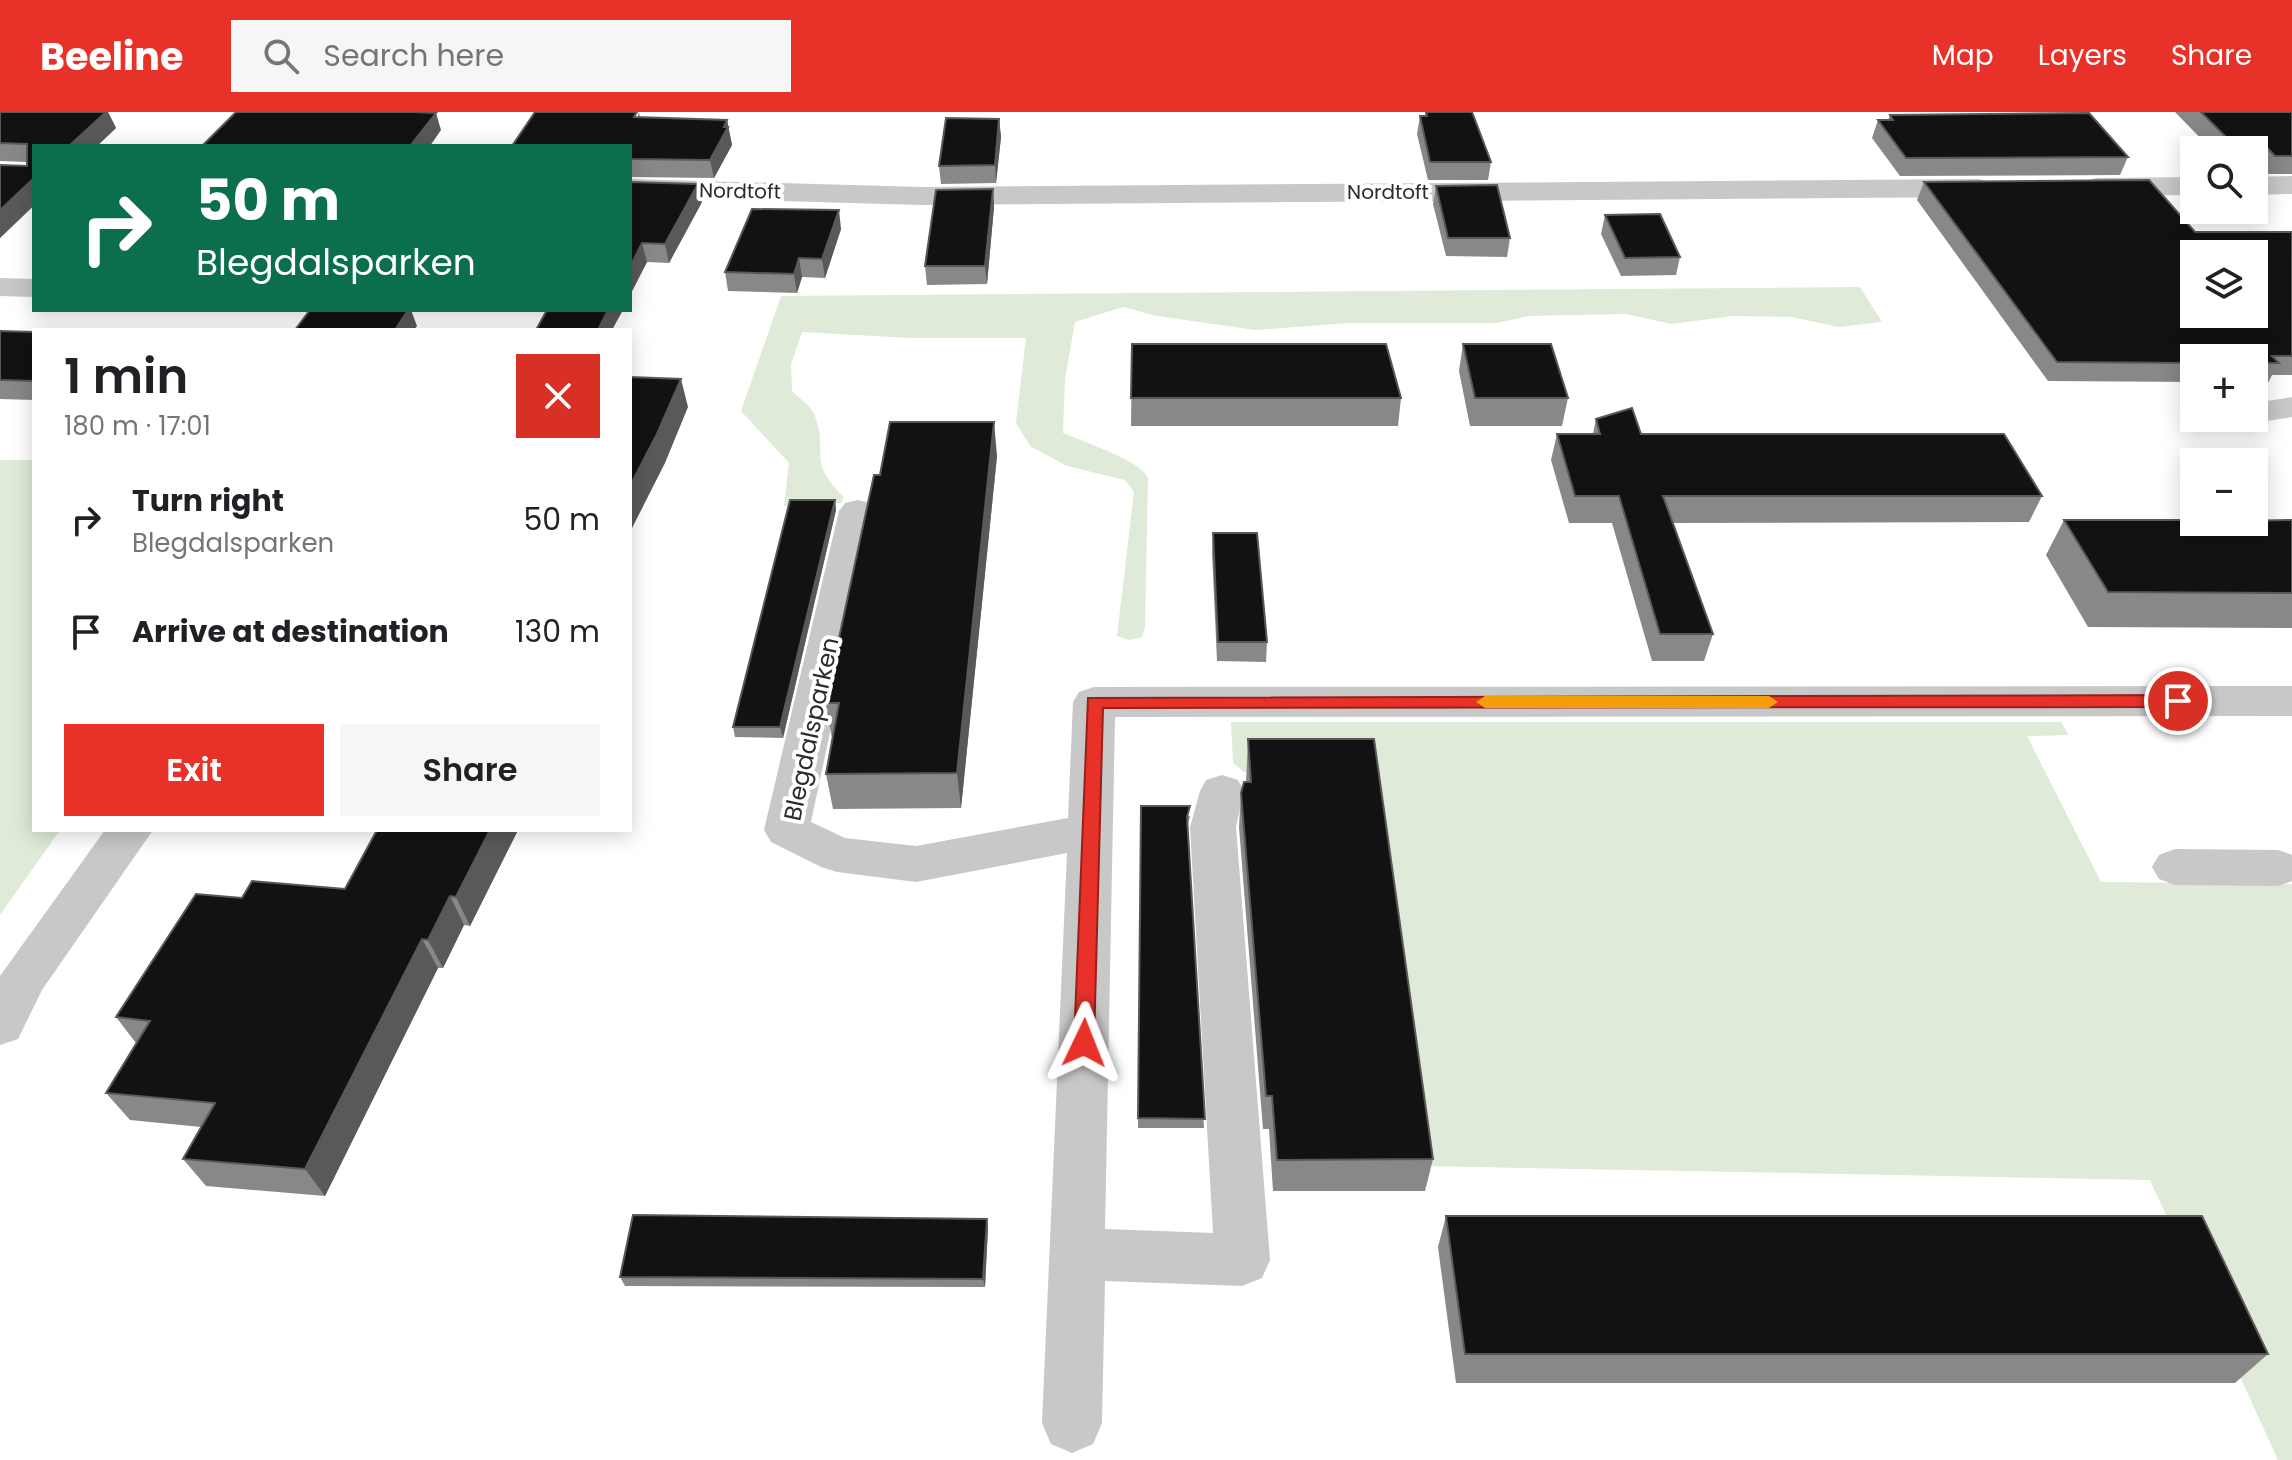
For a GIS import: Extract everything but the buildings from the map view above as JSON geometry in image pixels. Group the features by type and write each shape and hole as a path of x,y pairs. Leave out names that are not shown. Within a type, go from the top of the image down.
{"street":[{"path":"2268,186 2292,185"},
{"path":"2067,187 2180,186"},
{"name":"Nordtoft","path":"632,188 922,196 2003,187"},
{"path":"0,287 32,288"},
{"path":"2268,411 2292,407"},
{"name":"Blegdalsparken","path":"858,511 787,830 837,855 916,864 1091,831"},
{"path":"1072,1423 1094,702 2292,701"},
{"path":"1077,1254 1242,1260 1213,827 1222,791"},
{"path":"0,1024 25,976 129,832"},
{"path":"2175,867 2278,868"}],"green space":[{"path":"1860,287 1882,322 1839,327 1791,317 1733,316 1671,324 1626,314 1528,316 1497,323 1349,323 1255,330 1157,316 1123,307 1075,322 1065,379 1063,433 1123,458 1148,478 1145,627 1142,637 1129,640 1117,636 1134,492 1125,480 1067,466 1030,446 1016,423 1026,338 910,338 802,332 791,364 792,391 814,414 820,437 821,464 843,496 842,503 784,506 789,463 741,411 781,296"},
{"path":"0,460 32,460 32,832 59,832 0,915"},
{"path":"1231,722 2061,722 2069,735 2027,736 2101,882 2292,884 2292,1460 2278,1460 2150,1180 1424,1166 1370,773 1244,772 1233,763"}],"slow traffic":[{"path":"1485,702 1769,702"}],"route":[{"path":"1084,1043 1094,702 2178,701"}]}
